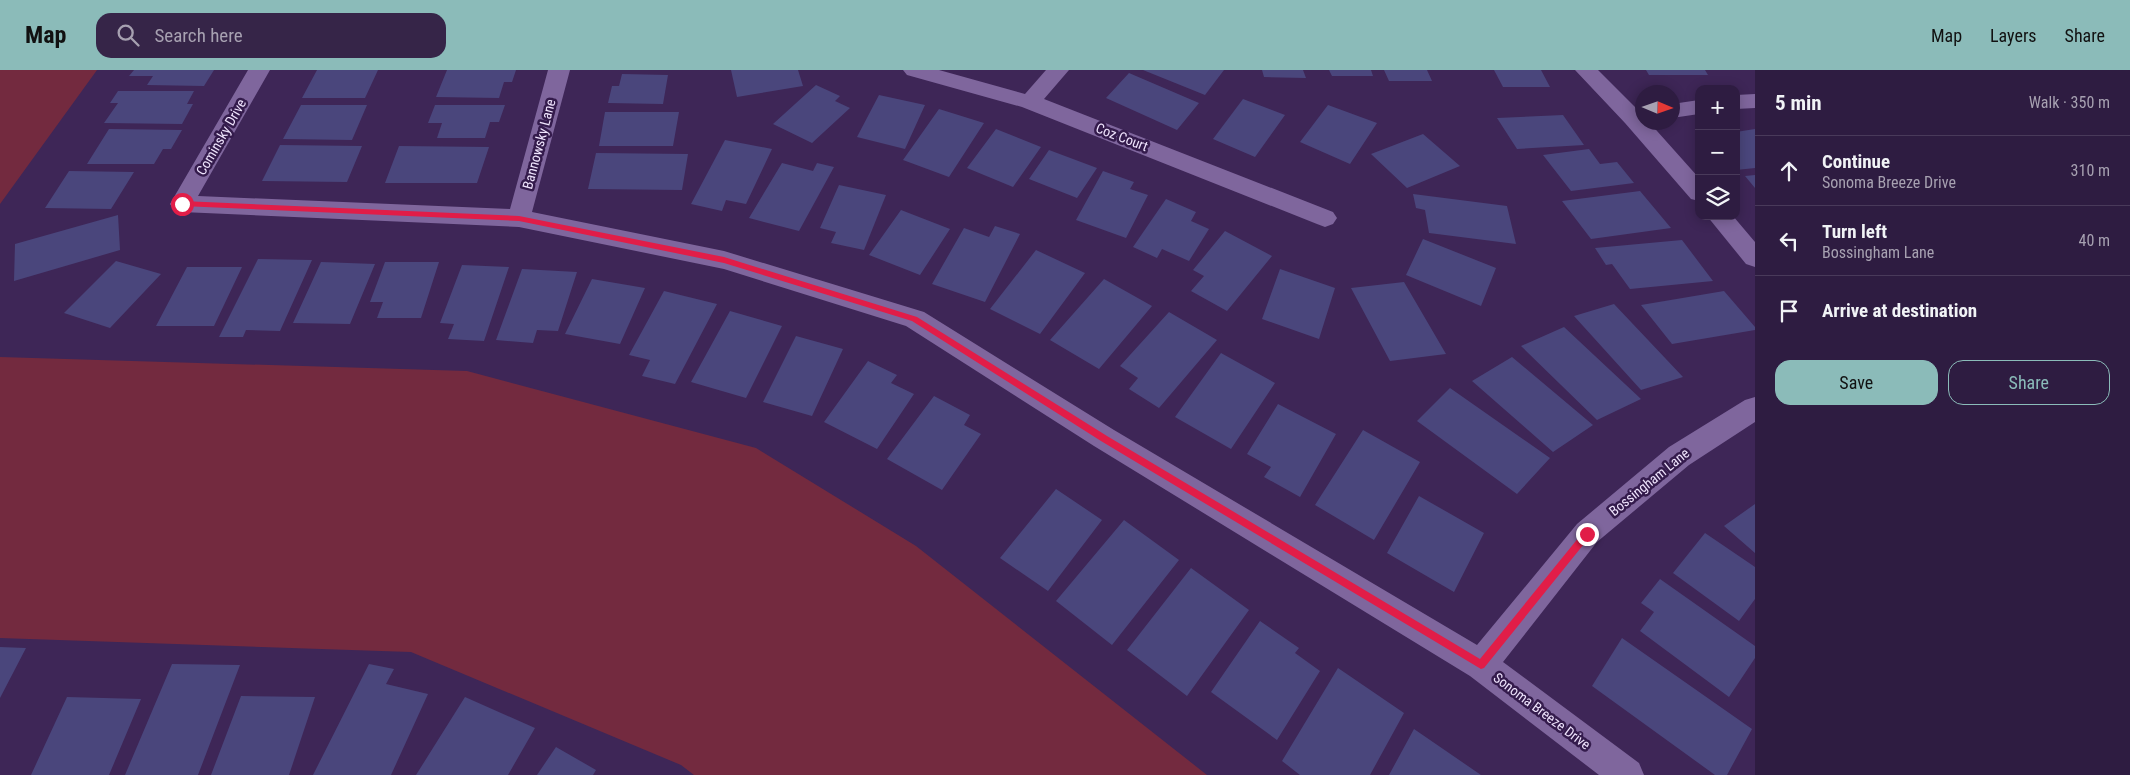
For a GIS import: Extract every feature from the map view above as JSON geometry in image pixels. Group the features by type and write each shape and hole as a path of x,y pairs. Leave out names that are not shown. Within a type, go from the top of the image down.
{"street":[{"name":"Cominsky Drive","path":"182,204 259,70"},
{"name":"Bannowsky Lane","path":"519,218 559,70"},
{"name":"Coz Court","path":"914,70 1030,102 1325,218"},
{"path":"1030,102 1058,70"},
{"path":"1586,70 1635,114"},
{"path":"1740,102 1755,101"},
{"path":"1680,110 1695,108"},
{"path":"1648,130 1695,188"},
{"name":"Sonoma Breeze Drive","path":"182,204 519,218 724,260 914,319 1104,438 1481,665 1627,775"},
{"path":"1722,220 1755,258"},
{"name":"Bossingham Lane","path":"1481,665 1587,534 1679,456 1755,408"}],"shaded area":[{"path":"0,70 97,70 0,204"},
{"path":"0,357 467,371 756,448 916,546 1207,775 694,775 681,765 411,652 0,638"}],"building":[{"path":"134,70 214,70 204,86 147,85 153,76 129,76"},
{"path":"317,70 378,70 365,98 302,98"},
{"path":"447,70 516,70 512,82 504,82 499,98 436,97"},
{"path":"731,70 798,70 803,86 737,97"},
{"path":"1143,70 1224,70 1205,95"},
{"path":"1262,70 1303,70 1306,78 1264,77"},
{"path":"1329,70 1371,70 1373,76 1332,76"},
{"path":"1384,70 1427,70 1432,81 1389,81"},
{"path":"1494,70 1541,70 1550,87 1503,87"},
{"path":"1646,70 1705,70 1708,75 1649,75"},
{"path":"1129,73 1199,103 1177,130 1106,98"},
{"path":"622,74 668,75 663,104 608,103 612,86 619,86"},
{"path":"816,85 840,96 835,101 850,108 812,143 773,124"},
{"path":"118,91 194,91 187,104 193,104 182,124 104,123 118,103 110,103"},
{"path":"879,95 925,105 905,149 857,137"},
{"path":"1243,99 1285,115 1255,157 1213,139"},
{"path":"301,105 367,105 352,140 283,139"},
{"path":"435,105 505,105 499,122 490,122 485,138 437,138 442,123 428,123"},
{"path":"1328,105 1377,123 1350,164 1300,142"},
{"path":"939,109 984,123 949,177 903,160"},
{"path":"605,112 679,112 673,146 599,146"},
{"path":"1563,115 1584,145 1517,149 1497,118"},
{"path":"109,129 182,130 171,149 163,149 154,164 87,164"},
{"path":"996,129 1041,147 1013,187 967,168"},
{"path":"1755,129 1755,168 1740,170 1740,131"},
{"path":"1423,134 1460,166 1407,188 1371,154"},
{"path":"725,140 772,149 746,204 726,200 722,211 691,204"},
{"path":"280,145 362,146 347,182 262,181"},
{"path":"399,146 489,147 477,183 385,183"},
{"path":"1589,149 1600,164 1617,162 1634,183 1571,191 1543,155"},
{"path":"1049,150 1097,168 1077,198 1029,179"},
{"path":"596,153 688,154 682,190 588,189"},
{"path":"782,163 813,171 817,163 834,167 799,231 749,218"},
{"path":"69,171 134,172 111,209 45,208"},
{"path":"1103,171 1134,182 1130,189 1148,195 1126,238 1076,220"},
{"path":"1755,175 1755,188 1745,176"},
{"path":"839,185 886,195 864,250 831,243 836,232 820,228"},
{"path":"1640,191 1671,228 1591,239 1562,201"},
{"path":"1413,194 1507,206 1516,244 1429,233 1425,210 1416,208"},
{"path":"1166,199 1196,212 1191,221 1209,229 1189,261 1162,249 1157,258 1133,247"},
{"path":"901,210 950,229 920,275 869,255"},
{"path":"118,215 120,250 14,281 15,244"},
{"path":"995,226 1020,234 985,302 932,284 964,228 989,237"},
{"path":"1225,231 1272,256 1227,311 1191,291 1204,276 1193,270"},
{"path":"1423,239 1496,268 1481,306 1406,275"},
{"path":"1682,240 1713,281 1630,289 1612,264 1606,265 1595,248"},
{"path":"1036,250 1085,273 1040,334 990,309"},
{"path":"258,259 312,260 280,331 246,330 243,337 219,337"},
{"path":"116,261 161,274 110,328 64,313"},
{"path":"321,262 375,264 350,324 293,323"},
{"path":"385,262 439,262 421,318 377,318 383,302 370,302"},
{"path":"462,265 509,267 484,341 448,339 454,324 440,323"},
{"path":"187,267 242,267 214,326 156,326"},
{"path":"522,269 577,272 558,331 537,330 533,343 496,340"},
{"path":"1280,269 1335,288 1319,339 1262,319"},
{"path":"592,279 645,288 620,344 565,334"},
{"path":"1104,279 1152,306 1099,369 1050,340"},
{"path":"1404,282 1446,354 1390,361 1351,288"},
{"path":"664,291 717,304 675,384 642,376 650,360 629,355"},
{"path":"1724,291 1755,327 1755,330 1672,344 1641,305"},
{"path":"1614,304 1683,377 1641,390 1574,316"},
{"path":"730,311 782,326 746,398 691,382"},
{"path":"1169,312 1217,340 1159,408 1129,389 1138,378 1120,366"},
{"path":"1564,327 1641,399 1597,420 1521,346"},
{"path":"796,336 843,349 812,416 763,402"},
{"path":"1221,353 1275,383 1231,449 1175,417"},
{"path":"1512,357 1593,425 1553,452 1472,381"},
{"path":"868,361 897,375 891,383 914,394 877,449 824,422"},
{"path":"1450,388 1550,458 1517,494 1417,421"},
{"path":"934,396 970,415 964,425 981,434 942,490 887,459"},
{"path":"1278,404 1336,434 1300,497 1264,477 1271,467 1247,454"},
{"path":"1363,430 1420,462 1374,540 1315,505"},
{"path":"1056,489 1102,520 1048,591 1000,558"},
{"path":"1419,496 1484,533 1454,592 1387,553"},
{"path":"1755,504 1755,553 1724,526"},
{"path":"1124,520 1179,560 1112,645 1056,601"},
{"path":"1705,533 1755,567 1755,599 1739,621 1673,573"},
{"path":"1191,568 1249,610 1187,696 1127,650"},
{"path":"1660,579 1755,646 1755,658 1729,697 1640,631 1654,612 1641,603"},
{"path":"1260,621 1299,648 1295,653 1320,671 1277,740 1211,692"},
{"path":"1622,638 1752,729 1727,775 1715,775 1592,686"},
{"path":"0,647 26,648 0,698"},
{"path":"172,664 240,665 198,775 125,775"},
{"path":"369,664 394,669 386,684 428,694 391,775 313,775"},
{"path":"1338,668 1404,713 1370,775 1300,775 1282,761"},
{"path":"241,696 315,697 289,775 211,775"},
{"path":"67,697 141,699 109,775 31,775"},
{"path":"465,697 535,728 508,775 416,775"},
{"path":"1414,729 1481,775 1389,775"},
{"path":"556,747 596,770 593,775 537,775"}],"route":[{"path":"182,204 519,218 724,260 914,319 1104,438 1481,665 1587,534"}]}
